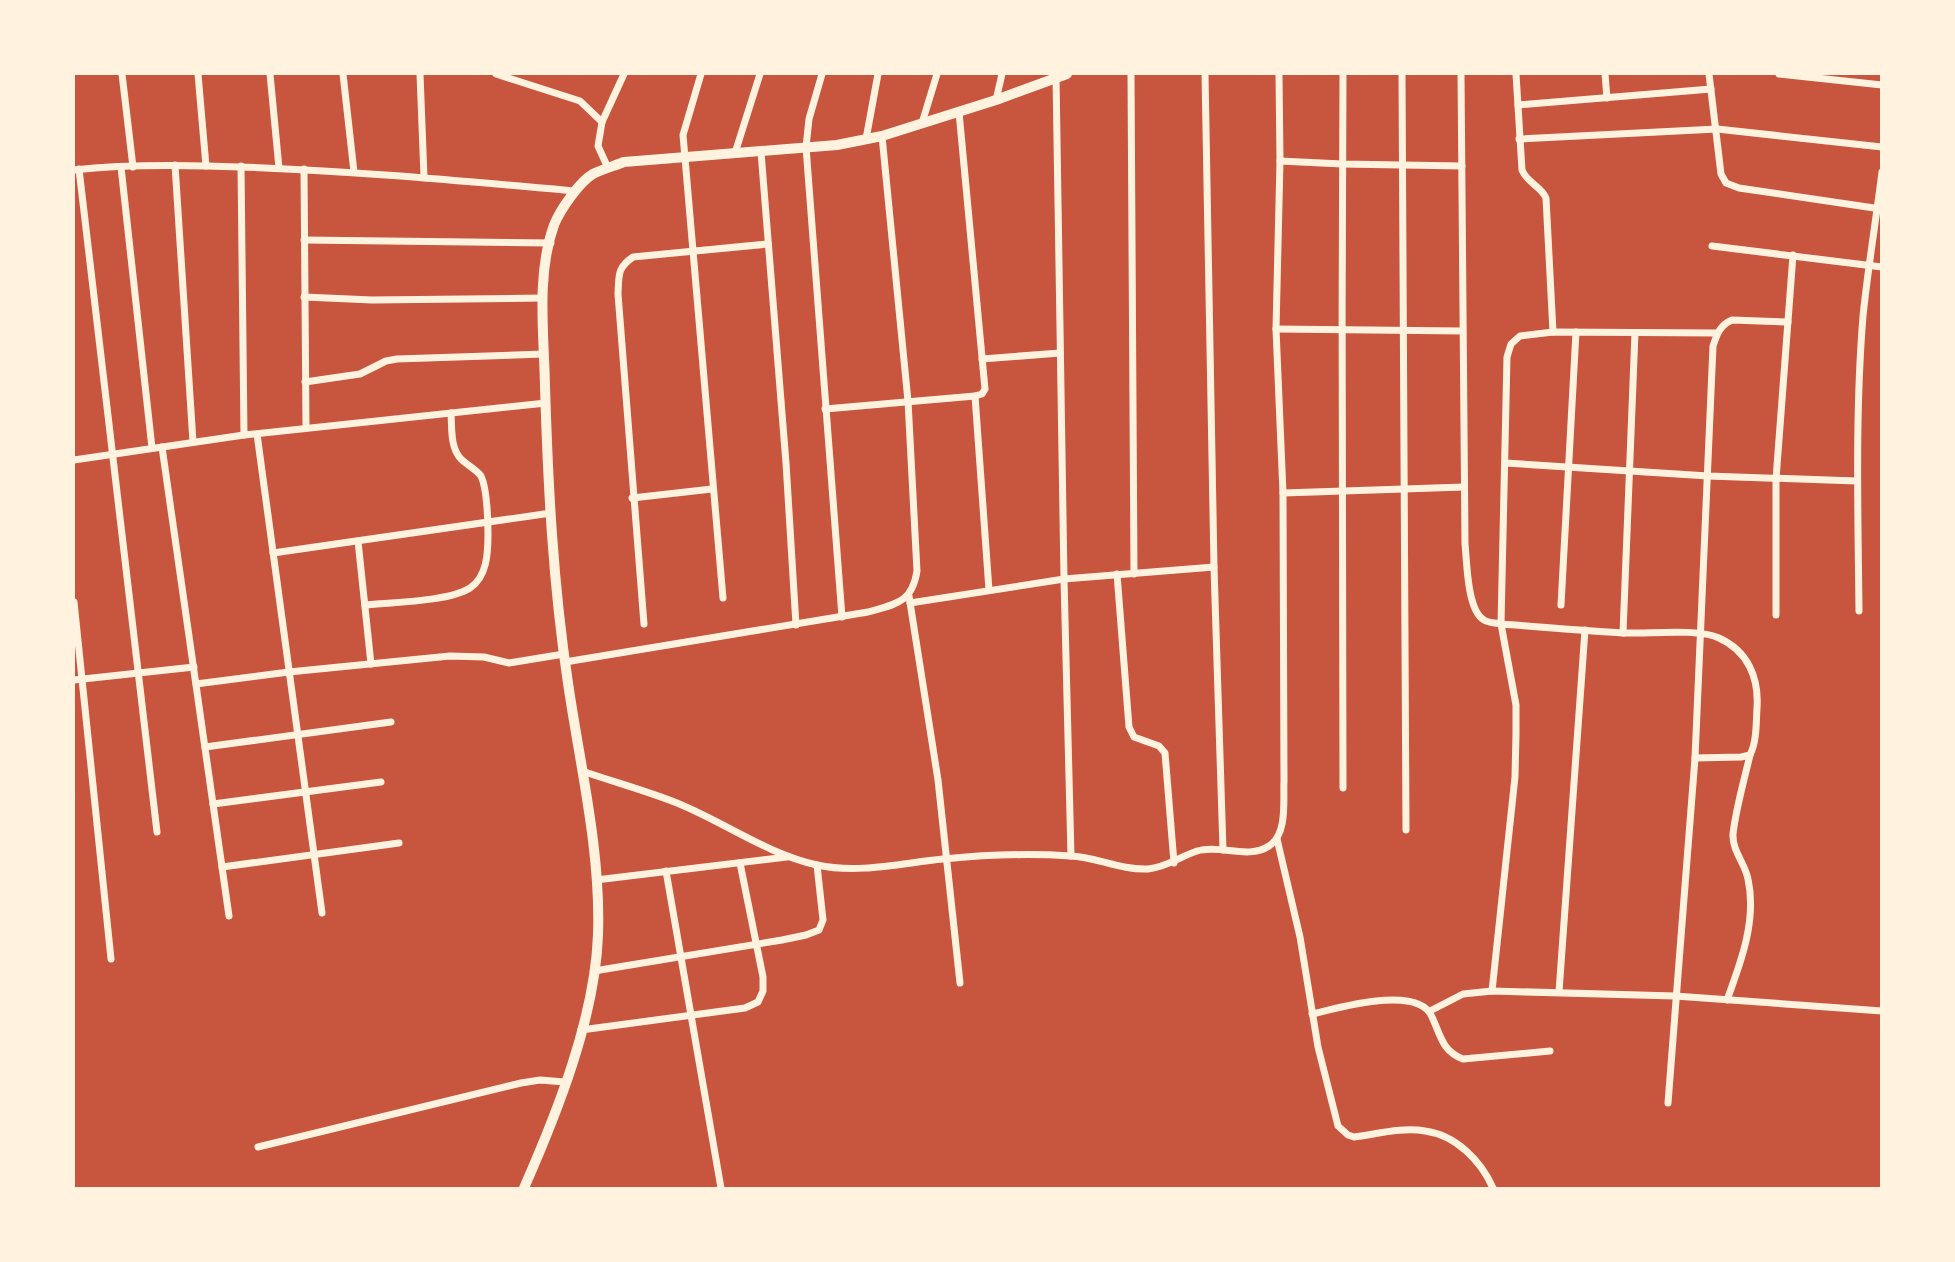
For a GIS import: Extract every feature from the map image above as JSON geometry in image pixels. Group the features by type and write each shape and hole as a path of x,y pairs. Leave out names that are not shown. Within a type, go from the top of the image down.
{"main road":[{"path":"524,1188 547,1134 590,1001 598,936 596,880 556,594 551,513 543,298 555,223 575,191 592,175 624,162 806,148 882,136 1067,74"}],"street":[{"path":"122,74 133,167"},
{"path":"198,74 206,166"},
{"path":"270,74 279,168"},
{"path":"343,74 354,172"},
{"path":"420,74 424,177"},
{"path":"496,74 580,101 602,122"},
{"path":"608,168 598,146 602,122 624,74"},
{"path":"701,74 684,128 723,598"},
{"path":"735,153 760,74"},
{"path":"822,74 809,119 806,148 842,617"},
{"path":"866,139 878,74"},
{"path":"922,123 937,74"},
{"path":"996,100 1002,74"},
{"path":"1131,74 1134,574"},
{"path":"1205,74 1214,567 1223,850"},
{"path":"1279,74 1276,329 1283,492 1284,781 1281,827 1277,839 1300,937 1312,1014 1332,1109 1338,1126 1354,1137 1411,1130 1434,1133 1449,1139 1475,1159 1485,1171 1493,1188"},
{"path":"1343,74 1340,330 1343,788"},
{"path":"1402,74 1406,831"},
{"path":"1461,74 1465,544 1472,599 1476,611 1484,621 1623,633 1701,634 1718,637 1748,662 1753,672 1757,703 1754,747 1749,755 1733,836 1735,850 1748,879 1750,907 1747,941 1727,1000"},
{"path":"1516,74 1519,139 1525,178 1544,192 1546,198 1553,332"},
{"path":"1605,74 1607,98"},
{"path":"1709,74 1721,174 1726,183 1739,188 1879,209"},
{"path":"1779,74 1881,85"},
{"path":"1056,76 1071,856"},
{"path":"1518,105 1712,89"},
{"path":"825,409 975,396 982,394 985,389 959,112"},
{"path":"1519,139 1717,129 1881,147"},
{"path":"882,136 908,401 917,571 909,599 938,780 960,983"},
{"path":"761,152 796,625"},
{"path":"1280,161 1462,166"},
{"path":"175,165 193,442"},
{"path":"157,832 113,454 76,169 175,165 241,166 424,177 575,191"},
{"path":"241,166 244,435"},
{"path":"121,167 152,448"},
{"path":"304,169 306,428"},
{"path":"1859,611 1857,481 1860,365 1881,172"},
{"path":"304,240 551,243"},
{"path":"644,624 618,294 622,265 633,257 768,244"},
{"path":"1712,247 1881,267"},
{"path":"1776,615 1776,479 1793,255"},
{"path":"304,297 372,300 543,298"},
{"path":"1668,1103 1695,758 1713,346 1717,333 1724,324 1732,320 1788,322"},
{"path":"1276,329 1462,331"},
{"path":"1492,991 1515,777 1516,705 1501,624 1507,357 1511,344 1520,336 1553,332 1717,333"},
{"path":"1560,605 1576,332"},
{"path":"1623,633 1635,332"},
{"path":"982,359 1060,353"},
{"path":"305,382 360,374 397,359 544,354"},
{"path":"975,396 989,590"},
{"path":"74,460 244,435 546,403"},
{"path":"365,605 433,598 471,587 486,563 488,522 480,475 456,452 451,413"},
{"path":"257,434 322,913"},
{"path":"162,447 229,916"},
{"path":"1504,463 1708,476 1857,481"},
{"path":"1283,492 1464,487"},
{"path":"632,498 712,489"},
{"path":"273,553 551,513"},
{"path":"358,541 371,664"},
{"path":"196,684 289,672 470,656 509,663 564,658 796,625 842,617 909,599 1064,579 1214,567"},
{"path":"1117,575 1129,727 1134,737 1159,746 1165,753 1174,863"},
{"path":"74,602 78,680 111,959"},
{"path":"1559,992 1585,630"},
{"path":"78,680 194,667"},
{"path":"205,747 391,722"},
{"path":"1695,758 1749,755"},
{"path":"582,771 677,803 790,857 817,865 860,869 947,859 1071,856 1127,868 1149,869 1174,863 1197,851 1260,850 1277,839"},
{"path":"213,804 381,782"},
{"path":"222,867 399,843"},
{"path":"596,880 790,857"},
{"path":"581,1031 691,1017 745,1008 758,1002 763,991 763,977 740,863"},
{"path":"594,971 681,958 806,935 819,930 823,920 817,865"},
{"path":"666,872 721,1188"},
{"path":"1430,1011 1463,994 1492,991 1675,996 1881,1011"},
{"path":"1312,1014 1375,1001 1401,1000 1418,1004 1430,1011 1443,1045 1451,1054 1463,1059 1550,1051"},
{"path":"258,1147 521,1083 540,1080 565,1082"}]}
